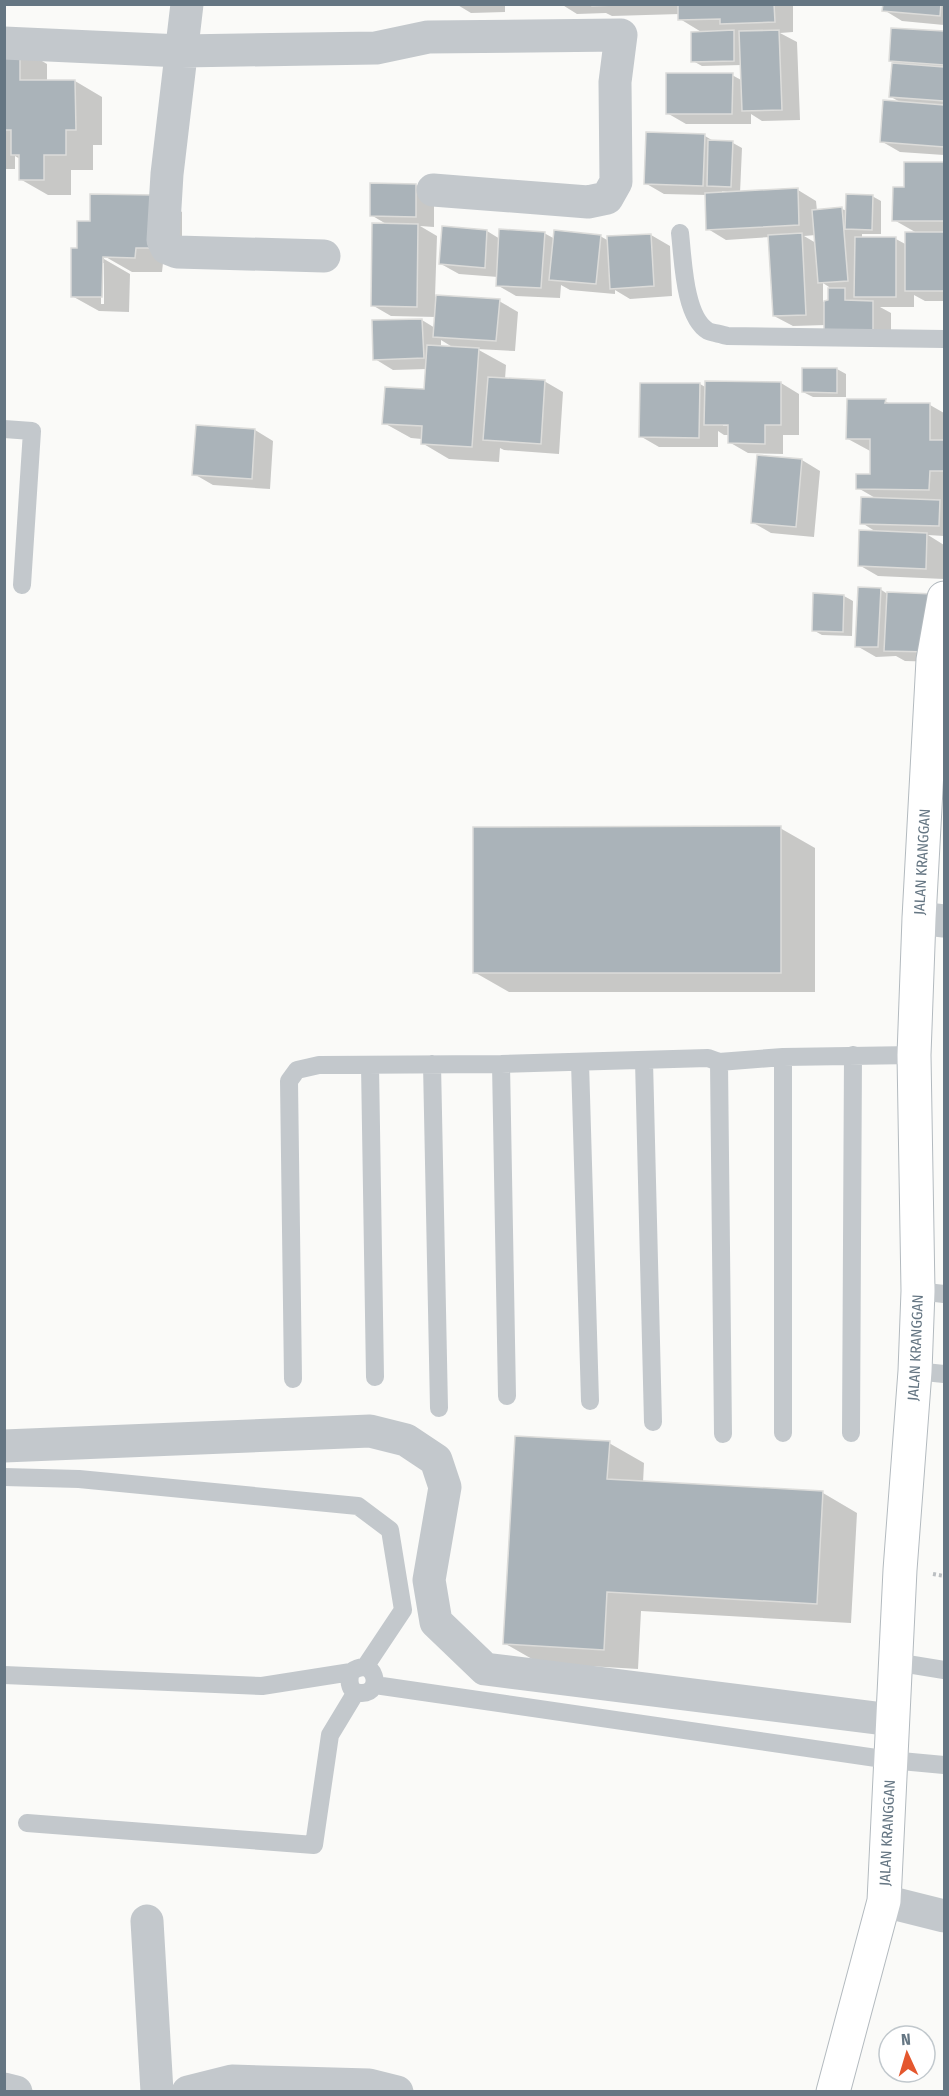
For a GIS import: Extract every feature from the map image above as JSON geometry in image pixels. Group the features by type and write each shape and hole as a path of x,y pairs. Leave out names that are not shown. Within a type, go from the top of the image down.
{"main road":[{"name":"JALAN KRANGGAN","path":"833,2091 884,1901 900,1570 930,1372 931,1292 914,1055 932,919 933,660 945,598"}],"street":[{"path":"187,4 167,174 163,240 167,248 177,252 324,256"},
{"path":"4,43 181,51 376,48 428,37 621,35 615,82 616,182 607,198 588,202 433,190"},
{"path":"4,1446 370,1431 406,1440 436,1461 445,1487 429,1580 436,1622 485,1669 892,1720"},
{"path":"884,1901 945,1916"},
{"path":"147,1921 157,2091"},
{"path":"188,2091 232,2081 369,2085 397,2091"},
{"path":"4,2090 16,2091"}],"lane":[{"path":"680,233 684,275 692,305 698,321 709,331 727,336 945,339"},
{"path":"4,429 32,431 22,585"},
{"path":"850,1433 853,1055"},
{"path":"293,1379 289,1081 297,1070 319,1065 501,1064 708,1058 719,1062 783,1057 914,1055"},
{"path":"783,1057 783,1433"},
{"path":"644,1061 653,1422"},
{"path":"580,1062 590,1401"},
{"path":"719,1062 723,1434"},
{"path":"432,1064 439,1408"},
{"path":"501,1064 507,1396"},
{"path":"370,1065 375,1377"},
{"path":"4,1477 79,1479 358,1506 390,1530 403,1610 358,1670 348,1680 350,1687 363,1694 375,1685 375,1677 371,1671 358,1670 262,1686 4,1675"},
{"path":"895,1662 945,1670"},
{"path":"375,1685 890,1760 945,1765"},
{"path":"27,1823 314,1845 330,1735 356,1692"}],"building":[{"path":"592,4 638,4 592,6"},
{"path":"678,4 774,4 775,22 720,24 720,19 678,20"},
{"path":"883,4 941,4 940,16 882,11"},
{"path":"891,28 944,31 944,65 889,61"},
{"path":"734,30 734,61 691,62 691,32"},
{"path":"779,30 782,110 742,111 739,31"},
{"path":"4,47 20,47 20,80 75,80 76,130 66,130 66,155 44,155 44,180 19,180 19,155 11,155 11,130 4,130"},
{"path":"892,63 944,67 944,101 889,97"},
{"path":"666,73 733,73 732,114 666,114"},
{"path":"883,100 944,105 944,147 880,142"},
{"path":"646,132 705,134 703,186 644,184"},
{"path":"708,140 733,141 731,187 707,186"},
{"path":"904,162 944,162 944,221 892,221 893,187 904,187"},
{"path":"370,183 416,184 416,217 370,216"},
{"path":"798,188 799,225 706,230 705,193"},
{"path":"90,194 155,195 155,248 136,248 135,258 103,257 102,297 71,297 71,248 77,248 77,221 90,221"},
{"path":"846,194 873,195 872,230 845,229"},
{"path":"842,207 848,281 818,283 812,210"},
{"path":"372,223 418,224 417,307 371,306"},
{"path":"442,226 487,230 485,268 439,264"},
{"path":"499,229 545,232 541,288 496,286"},
{"path":"554,230 601,235 596,284 549,280"},
{"path":"905,232 944,232 944,291 905,291"},
{"path":"802,233 806,315 773,316 768,235"},
{"path":"651,234 654,286 610,289 607,236"},
{"path":"855,237 896,237 896,297 854,297"},
{"path":"828,288 845,288 845,300 873,301 873,334 824,333 824,301 828,300"},
{"path":"436,295 500,299 496,341 433,337"},
{"path":"422,319 424,358 373,360 372,320"},
{"path":"427,345 479,348 472,447 421,444 422,426 382,424 385,387 424,389"},
{"path":"802,368 837,368 837,393 802,392"},
{"path":"488,377 545,380 541,444 483,440"},
{"path":"705,381 781,382 781,425 765,425 765,444 728,443 728,425 704,425"},
{"path":"640,383 700,383 699,438 639,437"},
{"path":"847,399 886,399 885,403 930,403 930,440 944,440 944,471 930,471 929,490 856,489 856,474 870,474 870,439 846,439"},
{"path":"196,425 255,429 252,479 192,475"},
{"path":"757,455 802,459 796,527 751,523"},
{"path":"861,497 940,500 939,526 860,524"},
{"path":"859,530 927,533 926,569 858,566"},
{"path":"858,587 881,588 878,647 855,647"},
{"path":"887,592 933,594 930,652 884,651"},
{"path":"813,593 844,595 843,632 812,631"},
{"path":"781,826 781,973 473,973 473,827"},
{"path":"515,1436 610,1441 607,1479 823,1491 817,1604 607,1592 604,1650 503,1644"}]}
